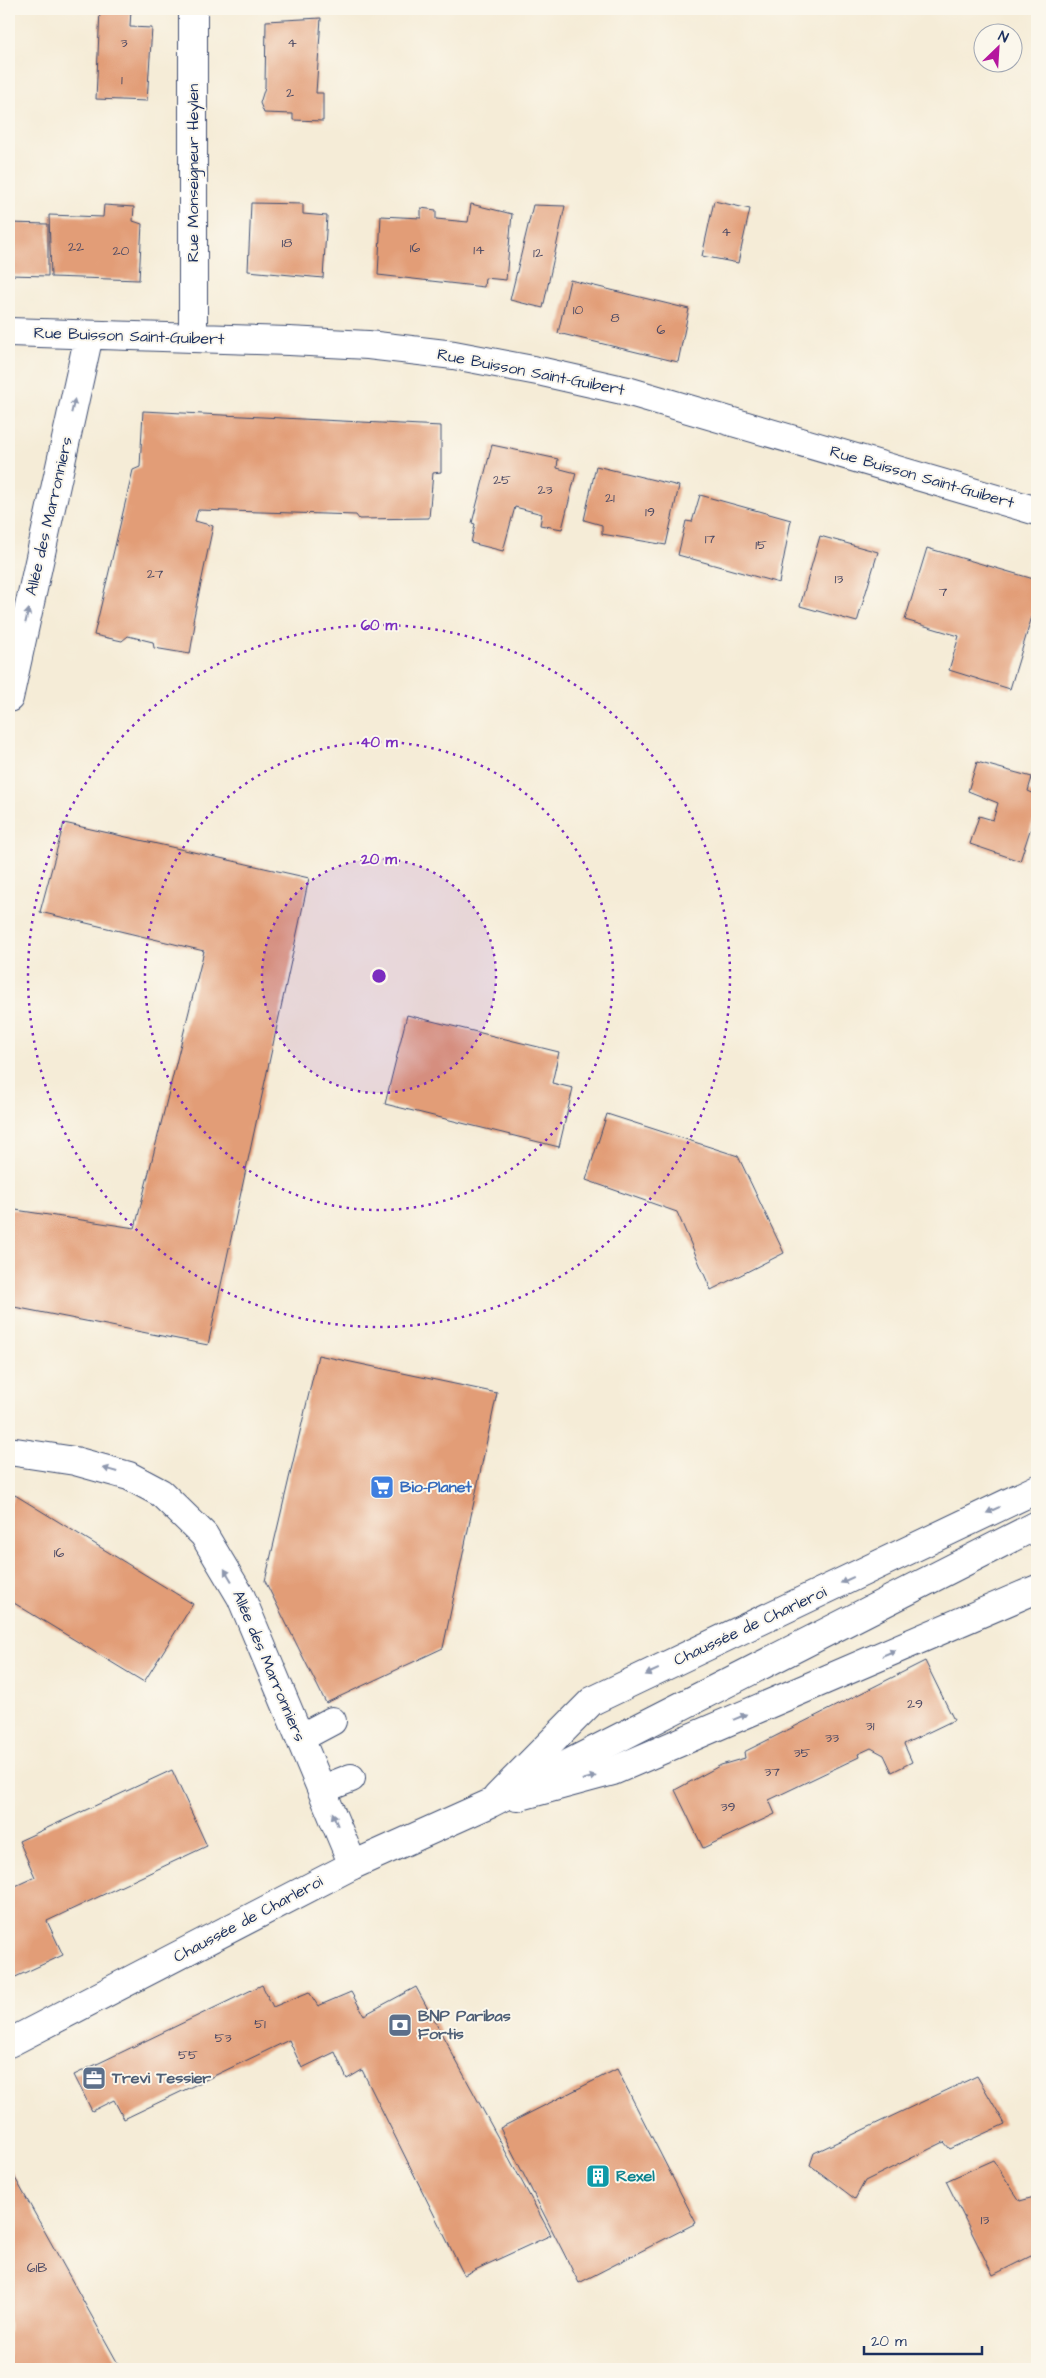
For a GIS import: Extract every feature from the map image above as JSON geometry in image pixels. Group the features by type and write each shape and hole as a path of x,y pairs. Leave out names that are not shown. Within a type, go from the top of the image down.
{"street":[{"name":"Rue Monseigneur Heylen","path":"193,9 193,338"},
{"name":"Rue Buisson Saint-Guibert","path":"9,332 368,345 454,355 627,391 1037,511"},
{"name":"Allée des Marronniers","path":"9,698 89,335"},
{"name":"Allée des Marronniers","path":"9,1451 75,1461 129,1476 161,1493 204,1535 241,1597 323,1789 353,1865"},
{"name":"Chaussée de Charleroi","path":"491,1803 592,1701 1037,1489"},
{"name":"Chaussée de Charleroi","path":"9,2043 353,1865 491,1803 1037,1525"},
{"name":"Chaussée de Charleroi","path":"491,1803 613,1771 1037,1589"},
{"path":"300,1738 332,1722"},
{"path":"323,1789 352,1778"}],"building":[{"path":"100,9 131,9 130,27 152,28 147,101 96,99"},
{"path":"321,18 316,93 323,93 323,121 293,120 293,114 264,113 260,103 265,87 266,21"},
{"path":"714,201 750,209 738,263 702,256"},
{"path":"251,203 303,204 303,214 327,216 323,278 248,271"},
{"path":"471,204 512,214 506,280 485,278 484,287 378,275 381,216 421,218 421,208 436,210 436,219 468,222"},
{"path":"104,205 134,207 133,221 142,224 139,280 51,277 49,215 103,217"},
{"path":"533,205 565,206 543,308 510,300"},
{"path":"9,223 48,224 48,276 9,275"},
{"path":"570,280 689,309 678,362 558,333"},
{"path":"143,411 441,426 441,472 433,473 429,518 359,519 356,515 198,510 195,521 213,526 193,621 195,624 190,654 154,648 153,642 128,636 122,641 94,635 133,470 140,467"},
{"path":"492,445 558,459 557,468 576,473 562,529 540,525 542,514 515,507 503,551 471,543 475,524 472,523"},
{"path":"596,466 679,486 666,545 602,534 602,525 584,520"},
{"path":"700,495 791,520 779,583 678,555 686,521 692,522"},
{"path":"820,536 878,552 857,622 800,606"},
{"path":"927,548 1037,580 1037,600 1010,689 949,670 959,636 905,620"},
{"path":"977,762 1032,777 1028,791 1037,795 1037,823 1033,821 1020,861 970,844 979,816 993,820 998,803 968,791"},
{"path":"64,823 309,878 208,1345 9,1306 9,1209 135,1228 204,951 40,912"},
{"path":"407,1015 559,1052 552,1083 573,1088 559,1147 385,1104"},
{"path":"607,1114 738,1156 784,1253 711,1290 677,1212 586,1180"},
{"name":"Bio-Planet","path":"318,1355 497,1393 443,1648 326,1703 265,1581"},
{"path":"15,1495 193,1604 144,1682 9,1600 9,1506"},
{"path":"925,1661 954,1720 904,1744 912,1762 892,1772 884,1755 871,1748 858,1754 859,1757 769,1800 775,1814 703,1848 675,1790 721,1765 745,1758 744,1752"},
{"path":"172,1770 207,1846 47,1921 63,1955 9,1980 9,1915 12,1913 9,1906 9,1889 35,1877 19,1841"},
{"path":"262,1985 273,2007 309,1992 318,2006 351,1992 364,2015 416,1987 551,2235 464,2275 362,2070 347,2079 335,2052 302,2068 289,2040 124,2119 114,2100 92,2111 74,2075"},
{"name":"Rexel","path":"617,2069 696,2223 579,2283 500,2128"},
{"path":"977,2076 1005,2124 950,2149 944,2142 865,2181 855,2199 810,2165 814,2153"},
{"path":"993,2160 1020,2201 1034,2197 1037,2203 1037,2253 993,2275 946,2181"},
{"path":"9,2167 121,2369 9,2369"}],"place":[{"name":"Bio-Planet","path":"382,1487"},
{"name":"BNP Paribas Fortis","path":"400,2025"},
{"name":"Trevi Tessier","path":"94,2078"},
{"name":"Rexel","path":"598,2176"}]}
